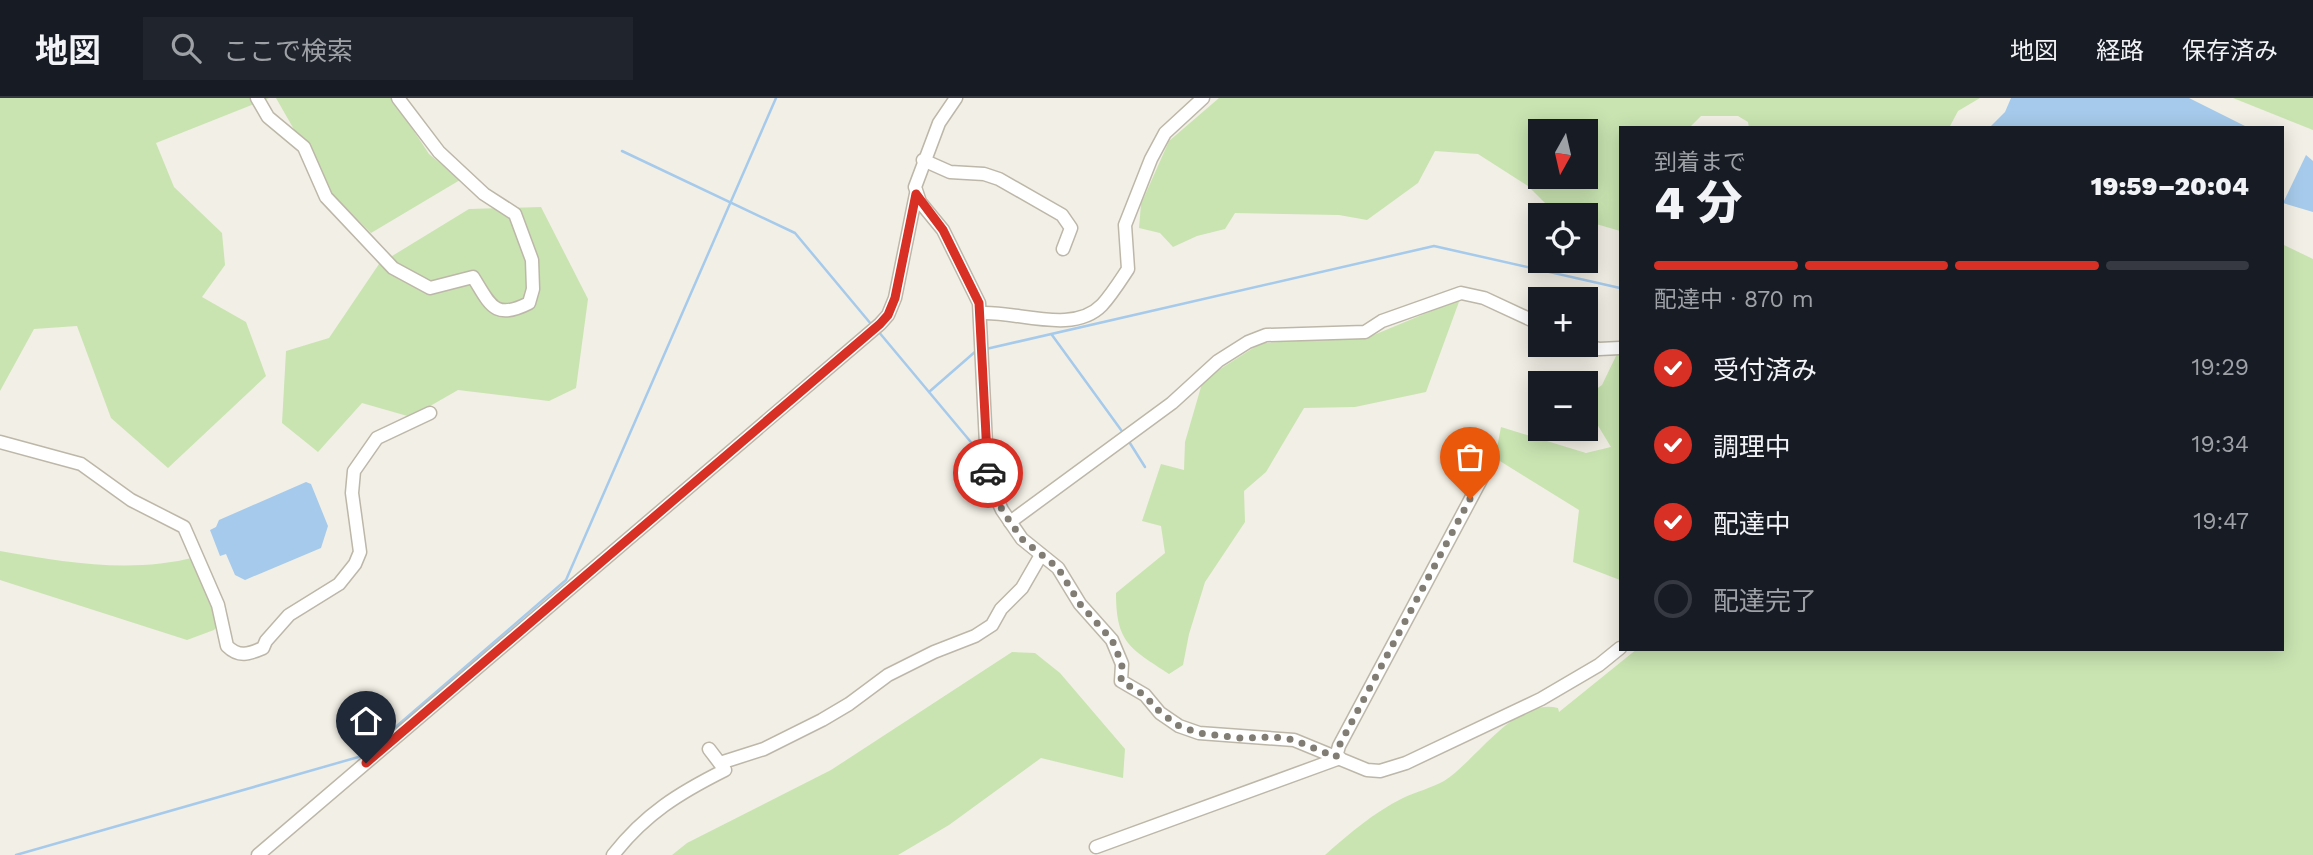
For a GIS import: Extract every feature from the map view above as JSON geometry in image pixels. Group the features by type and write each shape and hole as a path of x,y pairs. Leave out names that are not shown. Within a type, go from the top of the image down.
{"street":[{"path":"257,98 268,117 304,147 326,197 393,268 430,288 473,277 488,304 495,309 508,310 529,303 533,289 532,260 515,214 484,194 439,152 398,98"},
{"path":"258,855 880,324 888,315 895,298 916,194 916,178 939,123 956,98"},
{"path":"981,313 1003,312 1059,322 1074,319 1101,306 1128,269 1125,225 1159,140 1203,98"},
{"path":"923,160 950,172 984,174 1062,215 1071,228 1063,249"},
{"path":"916,194 943,230 976,293 981,313 989,479 1002,510 1022,539 1058,568 1080,604 1112,640 1122,664 1121,681 1144,695 1160,712 1179,726 1199,733 1240,738 1284,738 1373,772 1399,765 1564,687 1619,649"},
{"path":"1010,522 1172,403 1218,361 1248,342 1266,335 1365,332 1382,321 1461,293 1485,298 1528,318"},
{"path":"1598,349 1619,348"},
{"path":"0,442 81,464 131,500 184,527 218,605 227,646 238,654 247,655 263,648 266,640 289,615 339,584 355,564 360,552 352,493 354,471 377,438 430,413"},
{"path":"1338,757 1339,746 1492,459"},
{"path":"720,763 764,749 822,720 888,675 934,652 975,636 992,625 1001,609 1022,588 1041,555"},
{"path":"613,855 629,835 678,794 725,770 709,750"},
{"path":"1096,847 1338,757"}],"green space":[{"path":"0,98 269,98 156,143 174,187 222,233 225,265 202,297 246,322 266,376 168,468 111,418 77,326 34,329 0,391"},
{"path":"276,98 392,98 429,154 460,180 371,233 331,194"},
{"path":"1219,98 1980,98 1958,111 1950,126 1749,126 1748,122 1738,116 1701,116 1691,126 1619,126 1619,231 1598,225 1598,203 1545,203 1531,189 1598,189 1598,119 1528,119 1528,186 1478,154 1435,151 1418,183 1367,220 1339,215 1235,213 1225,229 1197,236 1173,247 1160,233 1139,228 1141,204 1169,141"},
{"path":"2233,98 2313,98 2313,130"},
{"path":"541,207 588,299 576,388 549,401 458,390 411,417 362,403 318,452 282,423 286,351 329,338 379,264 469,209"},
{"path":"2284,245 2313,259 2313,855 1325,855 1382,810 1444,781 1511,721 1542,707 1558,708 1559,712 1635,651 2284,651"},
{"path":"1460,299 1426,392 1355,407 1304,408 1266,472 1244,491 1245,522 1205,582 1189,634 1183,665 1169,674 1135,650 1122,634 1116,593 1165,553 1161,526 1142,521 1161,464 1184,470 1185,442 1203,380 1261,343 1369,337"},
{"path":"1619,355 1619,580 1573,562 1579,510 1495,458 1501,427 1528,435 1528,441 1547,441 1586,453 1611,447 1598,426 1598,388"},
{"path":"0,551 98,565 147,565 196,557 218,625 214,630 187,640 0,580"},
{"path":"1012,652 1035,653 1060,673 1125,749 1123,778 1041,758 949,825 898,855 672,855 687,843 831,770"}],"water":[{"path":"2011,98 2189,98 2245,126 1991,126 2005,112"},
{"path":"2306,155 2313,161 2313,212 2284,203"},
{"path":"306,482 311,484 328,526 321,548 245,580 235,575 226,554 220,556 210,530 216,527 219,520"}],"waterway":[{"path":"16,855 362,756 566,580 776,98"},
{"path":"622,151 795,233 871,324"},
{"path":"986,349 1434,246 1619,288"},
{"path":"878,331 975,447"},
{"path":"1052,335 1124,434"},
{"path":"929,392 976,351"},
{"path":"1128,440 1145,467"}],"way so far":[{"path":"988,473 1002,510 1022,539 1058,568 1080,604 1112,640 1122,664 1121,681 1144,695 1160,712 1179,726 1199,733 1240,738 1275,737 1294,740 1336,757 1339,746 1470,499"}],"route":[{"path":"366,763 880,324 888,315 895,298 916,194 943,230 979,303 988,473"}]}
